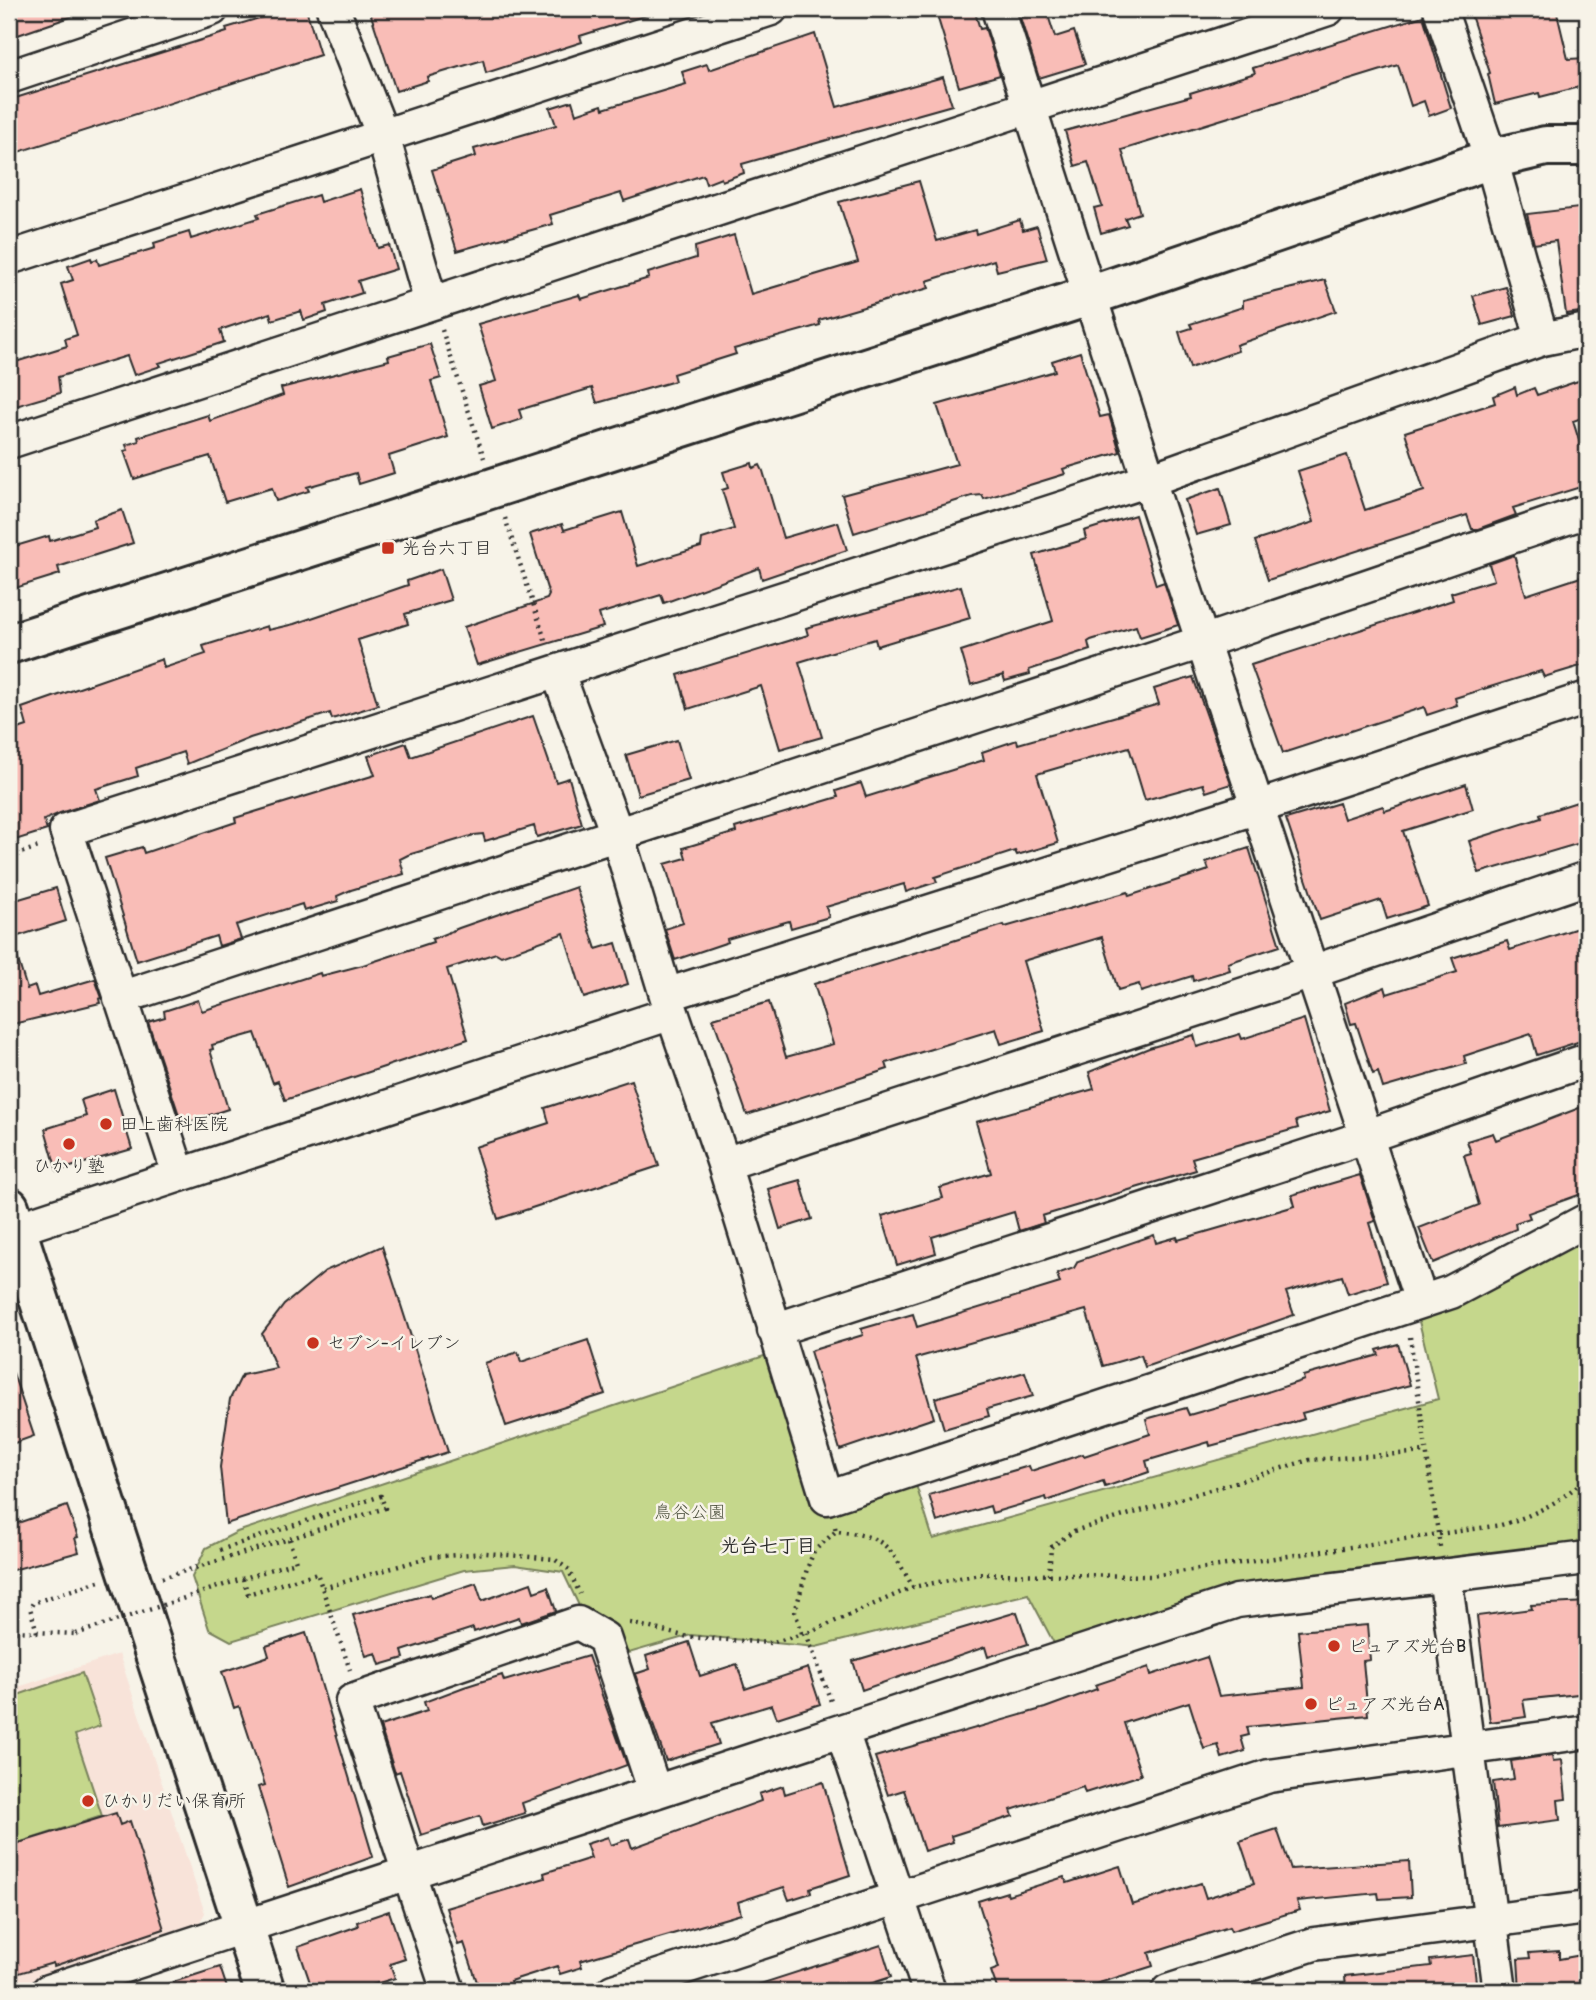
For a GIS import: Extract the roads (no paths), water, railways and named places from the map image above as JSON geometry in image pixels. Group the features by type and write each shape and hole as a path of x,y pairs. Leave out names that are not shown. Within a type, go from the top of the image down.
{"street":[{"path":"9,77 212,9"},
{"path":"333,9 383,135 431,303"},
{"path":"9,258 771,9"},
{"path":"999,9 1149,480 1205,641 1312,972 1364,1137 1412,1304"},
{"path":"9,442 1328,9"},
{"path":"1440,9 1491,159 1542,339"},
{"path":"9,644 1092,295 1491,159 1546,146 1587,146"},
{"path":"179,1175 65,830 1149,480 1542,339 1587,330"},
{"path":"120,998 1205,641 1587,511"},
{"path":"558,673 617,834 669,1004 724,1164 827,1498 1451,1292 1587,1220"},
{"path":"265,1991 11,1215 179,1175 669,1004 1587,698"},
{"path":"724,1164 1312,972 1587,878"},
{"path":"774,1329 1364,1137 1587,1060"},
{"path":"48,1991 87,1985 244,1927 1237,1601 1587,1558"},
{"path":"1445,1575 1500,1991"},
{"path":"448,1991 352,1701 578,1623 604,1639 655,1792"},
{"path":"842,1731 929,1991"},
{"path":"613,1991 1269,1776 1587,1732"},
{"path":"1168,1991 1314,1944 1587,1908"}],"place":[{"name":"光台六丁目","path":"388,548"},
{"name":"田上歯科医院","path":"106,1124"},
{"name":"ひかり塾","path":"69,1144"},
{"name":"セブン-イレブン","path":"313,1343"},
{"name":"ピュアズ光台B","path":"1334,1646"},
{"name":"ピュアズ光台A","path":"1311,1704"},
{"name":"ひかりだい保育所","path":"88,1801"}],"district":[{"name":"光台七丁目","path":"768,1546"}],"park label":[{"name":"鳥谷公園","path":"690,1512"}]}
